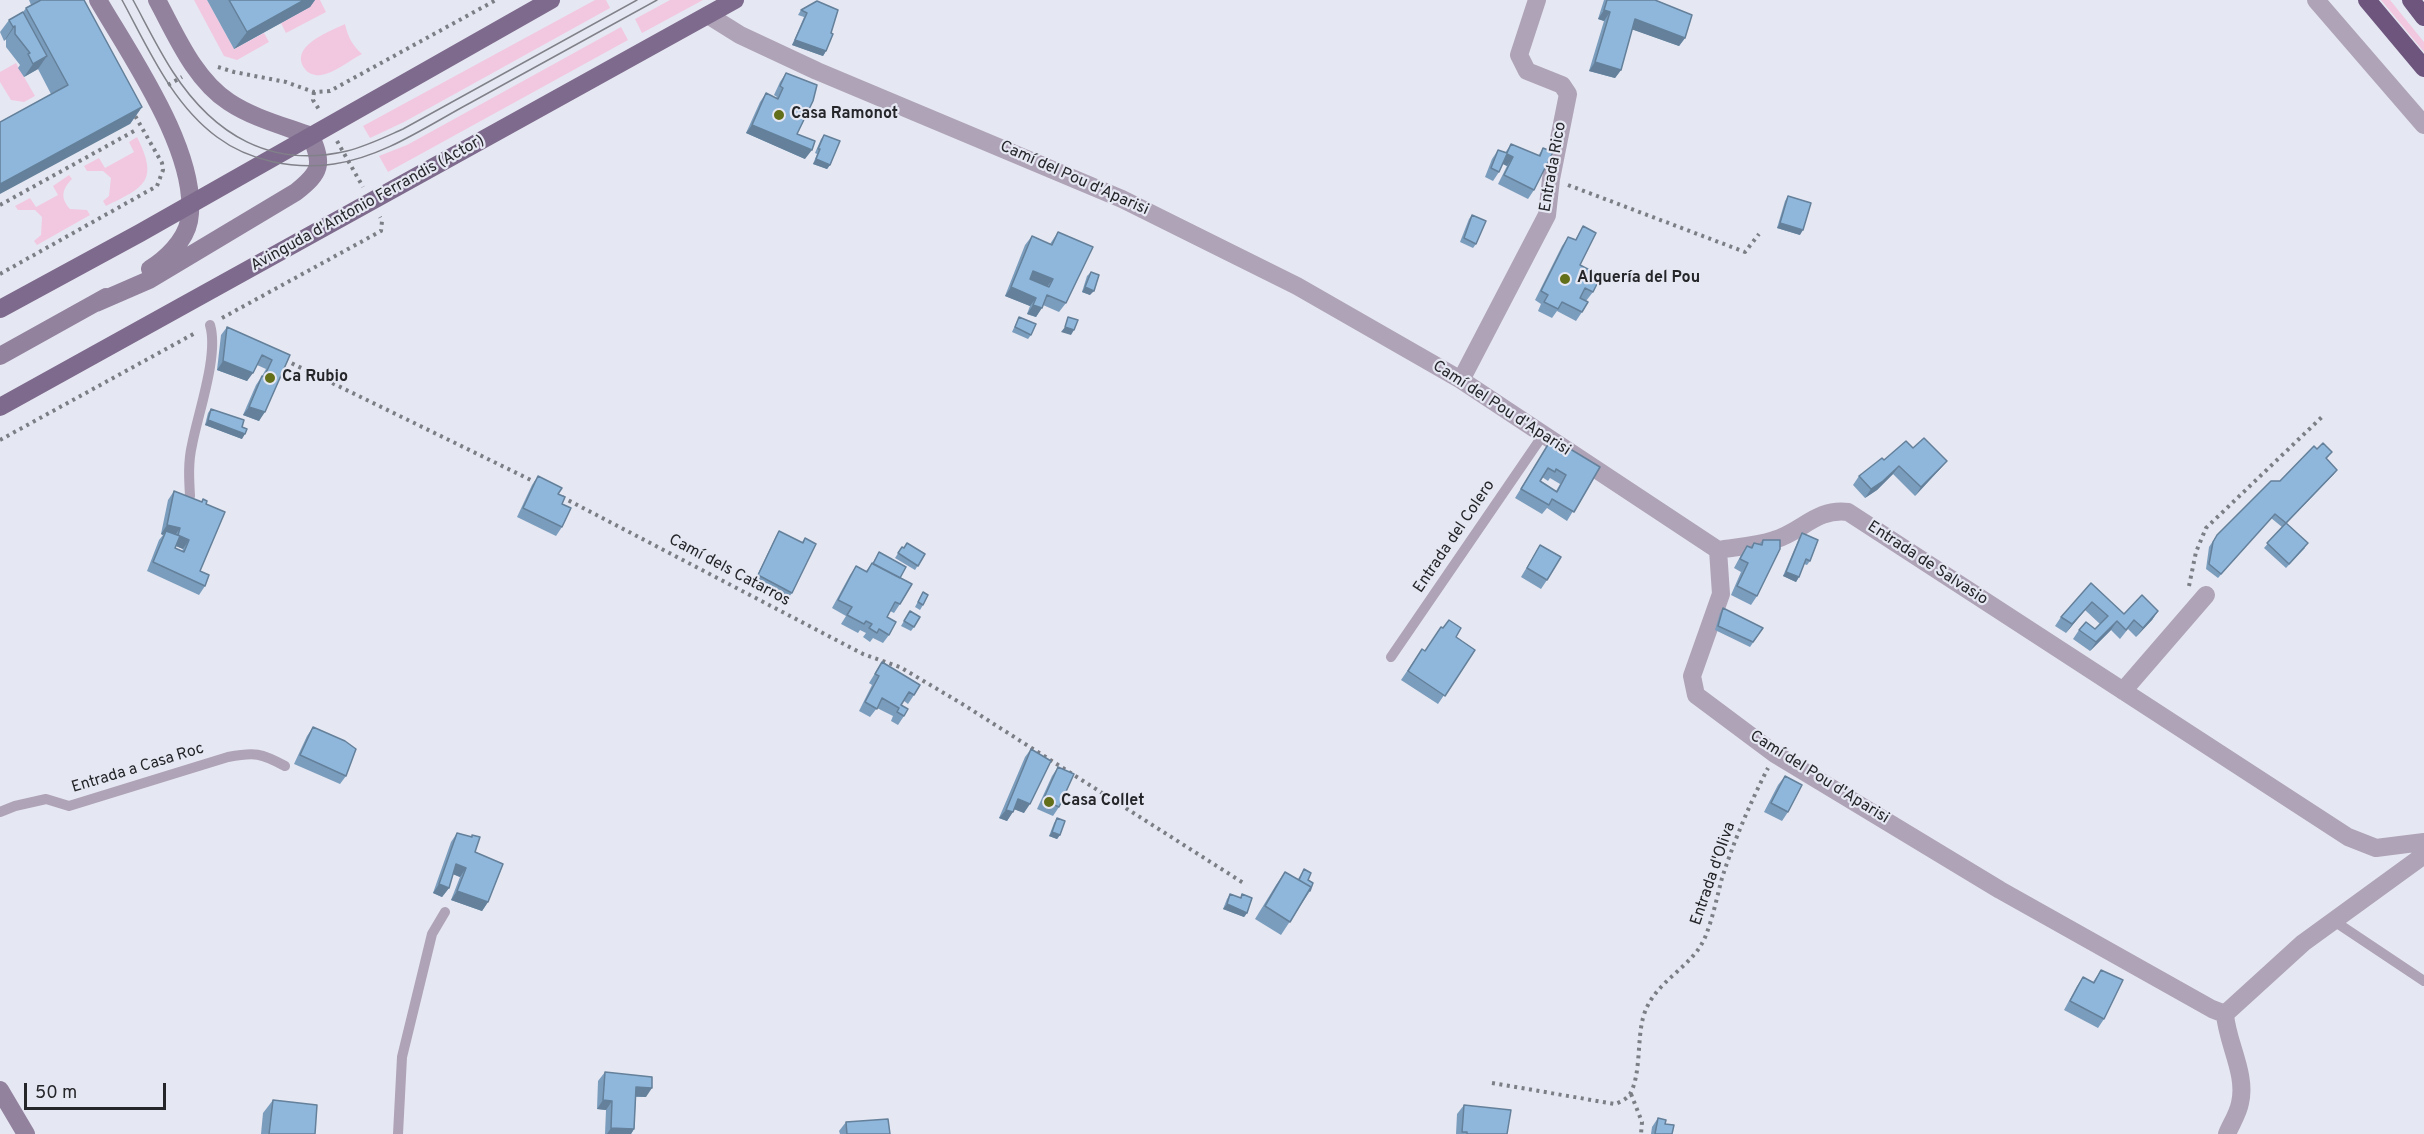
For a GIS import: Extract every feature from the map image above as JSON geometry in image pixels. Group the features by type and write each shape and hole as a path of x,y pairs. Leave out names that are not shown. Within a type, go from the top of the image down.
{"highway":[{"path":"2367,0 2424,68"},
{"path":"2411,0 2424,17"}],"main road":[{"path":"0,356 96,303 161,262 179,243 189,223 191,203 187,176 178,148 149,86 98,0"},
{"path":"96,303 149,280 296,192 310,180 319,165 319,155 311,136 249,112 229,102 212,88 192,62 157,0"},
{"path":"0,309 140,233 551,0"},
{"name":"Avinguda d'Antonio Ferrandis (Actor)","path":"0,407 735,0"},
{"path":"0,1090 26,1134"}],"street":[{"name":"Entrada Rico","path":"1461,381 1547,215 1568,94 1562,85 1527,71 1519,55 1537,0"},
{"path":"2316,0 2424,125"},
{"name":"Camí del Pou d'Aparisi","path":"708,15 740,35 817,71 1122,199 1297,286 1461,381 1718,550 1721,594 1692,676 1696,695 1775,754 2000,890 2212,1009 2225,1014"},
{"name":"Entrada de Salvasio","path":"1718,550 1775,540 1822,514 1835,511 1848,512 2348,837 2376,848 2424,842"},
{"path":"2122,691 2206,594"},
{"path":"2227,1134 2240,1103 2241,1079 2226,1031 2225,1014 2303,943 2424,855"}],"lane":[{"path":"190,496 188,472 213,337 210,325"},
{"name":"Entrada del Colero","path":"1391,657 1543,435"},
{"name":"Entrada a Casa Roc","path":"0,812 46,799 69,806 251,752 264,755 285,766"},
{"path":"398,1134 402,1057 432,934 445,912"},
{"path":"2334,921 2424,981"}],"path":[{"path":"314,92 317,107"},
{"path":"0,205 136,130"},
{"path":"336,140 363,187"},
{"path":"1550,189 1566,184 1745,252 1759,234"},
{"path":"279,357 540,484"},
{"path":"2188,591 2196,552 2206,528 2324,415"},
{"name":"Camí dels Catarros","path":"559,495 853,649 900,667 964,705 1245,884"},
{"name":"Entrada d'Oliva","path":"1641,1134 1642,1122 1631,1093 1643,1017 1658,989 1691,958 1706,937 1723,876 1756,791 1775,754"},
{"path":"1492,1083 1615,1104 1625,1100 1631,1093"}],"shaded area":[{"path":"194,0 207,0 234,49 264,33 269,42 237,60 224,56"},
{"path":"306,0 320,0 326,12 286,33 281,23 310,7"},
{"path":"595,0 606,0 610,8 404,122 370,138 363,126"},
{"path":"670,0 703,0 642,33 635,19"},
{"path":"2381,0 2390,0 2424,42 2424,52"},
{"path":"345,24 351,40 362,54 326,74 317,75 308,72 301,61 306,46"},
{"path":"621,27 628,40 388,172 379,156 407,145"},
{"path":"16,63 35,96 24,102 11,100 0,82 0,72"},
{"path":"137,137 147,164 144,181 130,193 106,206 103,201 109,196 111,178 103,171 87,171 84,166 99,158 105,168 134,152 129,142"},
{"path":"69,175 72,179 64,190 65,201 70,209 87,210 90,215 37,245 34,241 41,235 42,217 35,210 18,210 15,206 30,198 36,207 58,195 53,186"}],"building":[{"path":"41,0 84,0 142,107 0,184 0,122 68,85 26,8"},
{"path":"229,0 304,0 247,32"},
{"path":"1607,0 1655,0 1692,15 1685,38 1635,19 1621,70 1595,62 1610,12 1604,10"},
{"path":"817,1 838,10 831,33 833,34 826,51 795,40 807,13 801,10"},
{"path":"23,12 47,56 33,64 28,54 30,53 15,34 15,26 13,27 9,20"},
{"name":"Casa Ramonot","path":"786,73 817,85 813,101 797,134 815,141 812,150 752,125 766,93 778,99 783,88 780,86"},
{"path":"824,135 840,141 830,165 816,159"},
{"path":"1511,144 1540,156 1543,148 1553,152 1534,190 1504,175 1513,157 1507,154 1499,172 1491,168 1498,150 1507,153"},
{"path":"1788,196 1811,203 1803,230 1780,223"},
{"path":"1472,215 1486,221 1476,244 1464,238"},
{"name":"Alquería del Pou","path":"1583,226 1596,233 1580,265 1601,276 1593,292 1585,288 1580,298 1588,302 1582,312 1562,302 1558,309 1544,302 1548,295 1541,291 1568,237 1576,240"},
{"path":"1058,232 1093,247 1066,303 1047,295 1042,308 1033,305 1036,298 1011,287 1032,236 1052,245","holes":["1033,271 1053,279 1049,287 1030,279"]},
{"path":"1091,272 1099,275 1094,291 1085,287"},
{"path":"1019,317 1036,324 1031,335 1015,327"},
{"path":"1068,317 1078,320 1074,330 1065,327"},
{"name":"Ca Rubio","path":"227,327 290,355 265,412 249,407 262,376 264,377 272,360 262,355 253,373 223,361"},
{"path":"211,409 244,420 242,427 247,429 245,434 208,420"},
{"path":"1552,438 1600,467 1574,512 1552,499 1549,505 1521,489","holes":["1548,468 1555,472 1556,469 1566,475 1557,492 1540,481"]},
{"path":"1924,438 1947,461 1921,487 1899,466 1871,489 1859,476 1882,458 1884,460 1906,441 1913,448"},
{"path":"2323,443 2332,452 2326,458 2337,470 2286,523 2275,514 2221,574 2209,564 2213,542 2217,535 2271,481 2280,481 2314,446 2317,449"},
{"path":"538,476 562,488 558,494 565,497 562,504 571,508 562,527 523,508"},
{"path":"174,491 202,502 203,499 207,501 206,504 225,512 200,571 209,575 205,586 153,562 166,531 180,536 178,535 180,528 167,525","holes":["180,536 189,540 184,552 175,548"]},
{"path":"2286,523 2308,543 2289,564 2267,543"},
{"path":"779,531 803,543 805,538 816,544 792,593 758,575"},
{"path":"1802,533 1818,540 1810,561 1806,559 1799,577 1786,572"},
{"path":"1763,540 1780,540 1780,549 1757,596 1737,586 1748,563 1740,559 1747,546 1752,548 1754,543 1762,545"},
{"path":"907,543 925,554 918,566 898,553"},
{"path":"1540,545 1561,557 1547,580 1527,568"},
{"path":"879,552 906,567 900,578 873,564"},
{"path":"872,563 912,584 900,604 895,602 887,617 896,622 889,635 879,629 877,633 869,628 872,624 866,621 864,624 847,615 852,607 838,600 856,566 867,572"},
{"path":"2091,583 2124,614 2142,595 2158,611 2143,628 2134,620 2126,630 2117,621 2096,642 2079,630 2086,622 2095,629 2108,616 2092,602 2072,624 2061,617"},
{"path":"923,592 928,595 923,605 918,602"},
{"path":"1723,608 1763,628 1753,642 1718,626"},
{"path":"910,611 920,617 914,627 904,621"},
{"path":"1449,620 1461,628 1456,637 1475,650 1445,696 1408,671 1422,649 1425,651 1441,627 1443,628"},
{"path":"882,662 920,685 914,695 909,692 901,705 908,709 904,716 897,712 899,708 882,698 877,709 865,702 879,676 875,674"},
{"path":"313,727 345,741 356,749 346,776 300,755"},
{"path":"1031,749 1051,761 1030,804 1018,799 1013,812 1006,810"},
{"name":"Casa Collet","path":"1058,767 1074,774 1059,807 1043,800"},
{"path":"1785,776 1802,785 1788,812 1771,803"},
{"path":"1057,818 1065,821 1060,835 1052,832"},
{"path":"457,833 480,837 475,852 503,864 488,902 457,891 466,868 456,864 449,888 439,884"},
{"path":"1304,869 1311,873 1308,880 1313,883 1310,891 1311,887 1299,880"},
{"path":"1285,872 1311,887 1290,922 1265,906"},
{"path":"1230,894 1241,898 1242,894 1252,898 1247,913 1227,904"},
{"path":"2101,970 2123,980 2104,1019 2070,1001 2083,977 2094,983"},
{"path":"605,1072 652,1077 652,1088 636,1087 634,1129 611,1128 612,1101 603,1100"},
{"path":"273,1100 317,1105 315,1134 269,1134"},
{"path":"1464,1105 1511,1110 1507,1134 1462,1132"},
{"path":"1658,1118 1666,1120 1665,1124 1674,1125 1672,1134 1655,1134"},
{"path":"888,1119 890,1134 847,1134 846,1122"}],"tram line":[{"path":"122,0 162,74 201,124 217,137 243,152 272,162 303,166 334,164 387,148 657,0"},
{"path":"133,0 173,72 207,113 226,129 247,142 269,151 294,155 319,155 347,151 403,129 637,0"}],"place":[{"name":"Casa Ramonot","path":"779,115"},
{"name":"Alquería del Pou","path":"1565,279"},
{"name":"Ca Rubio","path":"270,378"},
{"name":"Casa Collet","path":"1049,802"}]}
